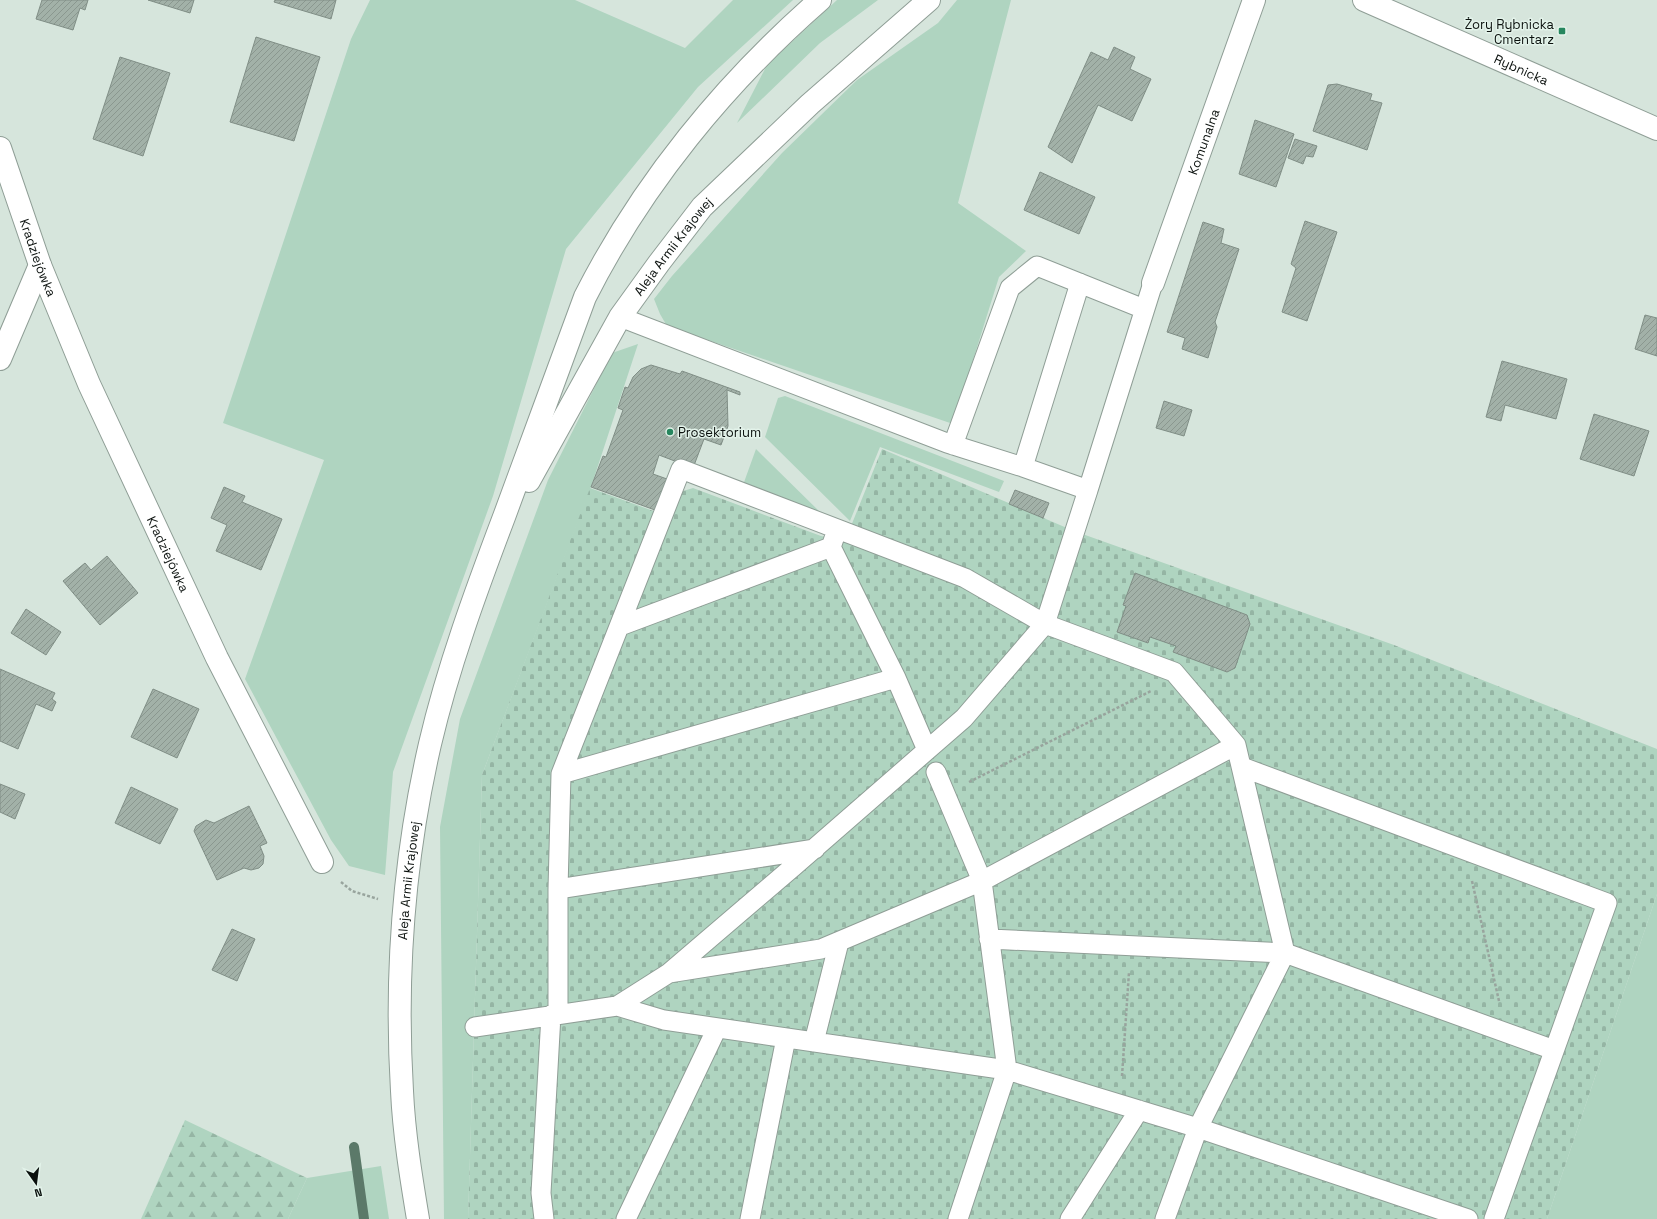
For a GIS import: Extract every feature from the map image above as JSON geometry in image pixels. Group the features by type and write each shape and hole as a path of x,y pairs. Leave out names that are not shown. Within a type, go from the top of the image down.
{"main road":[{"name":"Aleja Armii Krajowej","path":"418,1219 410,1170 402,1092 400,1020 404,907 412,836 430,744 456,652 491,551 585,297 626,224 655,181 701,122 771,46 820,0"},
{"name":"Aleja Armii Krajowej","path":"491,551 620,317 658,263 702,207 810,104 929,0"},
{"name":"Komunalna","path":"1153,283 1254,0"},
{"name":"Rybnicka","path":"1364,0 1657,129"},
{"name":"Kradziejówka","path":"0,148 40,265 89,384 210,644 322,862"},
{"path":"0,359 40,265"}],"lane":[{"path":"953,445 1010,288 1037,266 1144,309"},
{"path":"475,1027 617,1006 669,973 815,849 964,718 1045,624 1153,283"},
{"path":"1023,467 1080,284"},
{"path":"620,317 771,377 953,445 1023,467 1088,490"},
{"path":"544,1219 541,1193 555,1015 561,774 681,469 834,539 964,578 1045,624 1174,672 1236,745 1285,953 1198,1128 1165,1219"},
{"path":"620,626 834,539"},
{"path":"834,539 927,750"},
{"path":"561,774 896,678"},
{"path":"669,973 821,949 839,942 982,881 1236,745"},
{"path":"1242,767 1607,903 1494,1219"},
{"path":"936,772 982,881 1007,1070 958,1219"},
{"path":"558,889 815,849"},
{"path":"989,939 1285,953 1554,1050"},
{"path":"814,1042 839,942"},
{"path":"617,1006 664,1020 1007,1070 1198,1128 1468,1219"},
{"path":"626,1219 717,1028"},
{"path":"750,1219 786,1038"},
{"path":"1070,1219 1139,1110"}],"path":[{"path":"945,793 1179,678"},
{"path":"1465,850 1506,1032"},
{"path":"322,862 336,878 352,891 404,907"},
{"path":"1120,1105 1131,946"}],"green space":[{"path":"370,0 575,0 685,48 733,0 793,0 698,87 566,249 493,496 393,772 385,875 349,866 331,840 245,679 324,460 223,423 351,39"},
{"path":"837,0 878,0 820,43 737,123 767,65"},
{"path":"957,0 1011,0 958,203 1026,251 999,277 953,424 667,326 654,299 672,276 782,153 857,80 938,23"},
{"path":"638,344 590,490 482,775 468,1219 444,1219 440,827 460,719 548,480 612,353"},
{"path":"785,396 1004,481 999,492 880,447 850,521 765,437 778,398"},
{"path":"756,449 822,514 743,485"},
{"path":"882,449 1074,531 1394,645 1657,749 1657,894 1547,1219 468,1219 482,775 590,488 670,517 680,492 693,488 821,536 845,541"},
{"path":"1657,894 1657,1219 1547,1219"},
{"path":"185,1120 307,1178 288,1219 141,1219"},
{"path":"381,1166 389,1219 288,1219 307,1178"}],"building":[{"path":"42,0 88,0 85,10 80,8 73,30 36,19"},
{"path":"148,0 194,0 190,13"},
{"path":"275,0 336,0 331,19 274,2"},
{"path":"256,37 320,57 294,141 230,122"},
{"path":"1114,47 1135,57 1130,69 1151,79 1132,121 1098,105 1072,163 1048,147 1091,52 1108,60"},
{"path":"120,57 170,73 143,156 93,139"},
{"path":"1337,84 1372,94 1370,100 1382,103 1367,150 1313,131 1328,85"},
{"path":"1255,120 1294,134 1276,187 1239,174"},
{"path":"1295,139 1317,146 1313,157 1306,156 1303,164 1288,158"},
{"path":"1040,172 1095,197 1079,234 1024,210"},
{"path":"1305,221 1337,232 1307,321 1282,312 1296,268 1291,264"},
{"path":"1203,222 1224,229 1221,243 1239,249 1215,322 1217,327 1208,358 1182,349 1185,338 1167,332"},
{"path":"1645,315 1657,318 1657,356 1635,349"},
{"path":"1502,361 1567,379 1556,419 1505,405 1501,421 1486,417"},
{"name":"Prosektorium","path":"651,365 680,374 682,371 740,392 740,395 727,390 728,426 721,445 704,439 693,468 659,455 653,474 667,479 655,510 591,487 603,456 606,457 623,410 618,408 625,387 628,388 633,377 641,369"},
{"path":"1164,401 1192,410 1184,436 1156,428"},
{"path":"1594,414 1649,431 1634,476 1580,459"},
{"path":"224,487 245,496 242,502 282,519 261,570 216,551 227,525 211,518"},
{"path":"1015,490 1049,503 1043,518 1009,504"},
{"path":"107,556 138,593 100,625 63,581 85,563 91,570"},
{"path":"1135,573 1247,615 1250,624 1235,668 1227,672 1173,652 1176,646 1150,637 1148,643 1117,632 1126,606 1123,605"},
{"path":"26,609 61,632 46,655 11,633"},
{"path":"0,669 55,693 52,699 56,702 52,711 36,704 18,749 0,741"},
{"path":"153,689 199,709 177,758 131,737"},
{"path":"0,784 25,794 15,819 0,812"},
{"path":"131,787 178,809 160,844 115,823"},
{"path":"249,806 267,843 260,846 264,856 263,864 259,868 251,870 244,868 217,880 194,831 196,826 206,820 214,823"},
{"path":"232,929 255,939 237,981 212,970"}],"waterway":[{"path":"354,1147 364,1219"}],"place":[{"name":"Żory Rybnicka Cmentarz","path":"1562,31"},
{"name":"Prosektorium","path":"670,432"}]}
